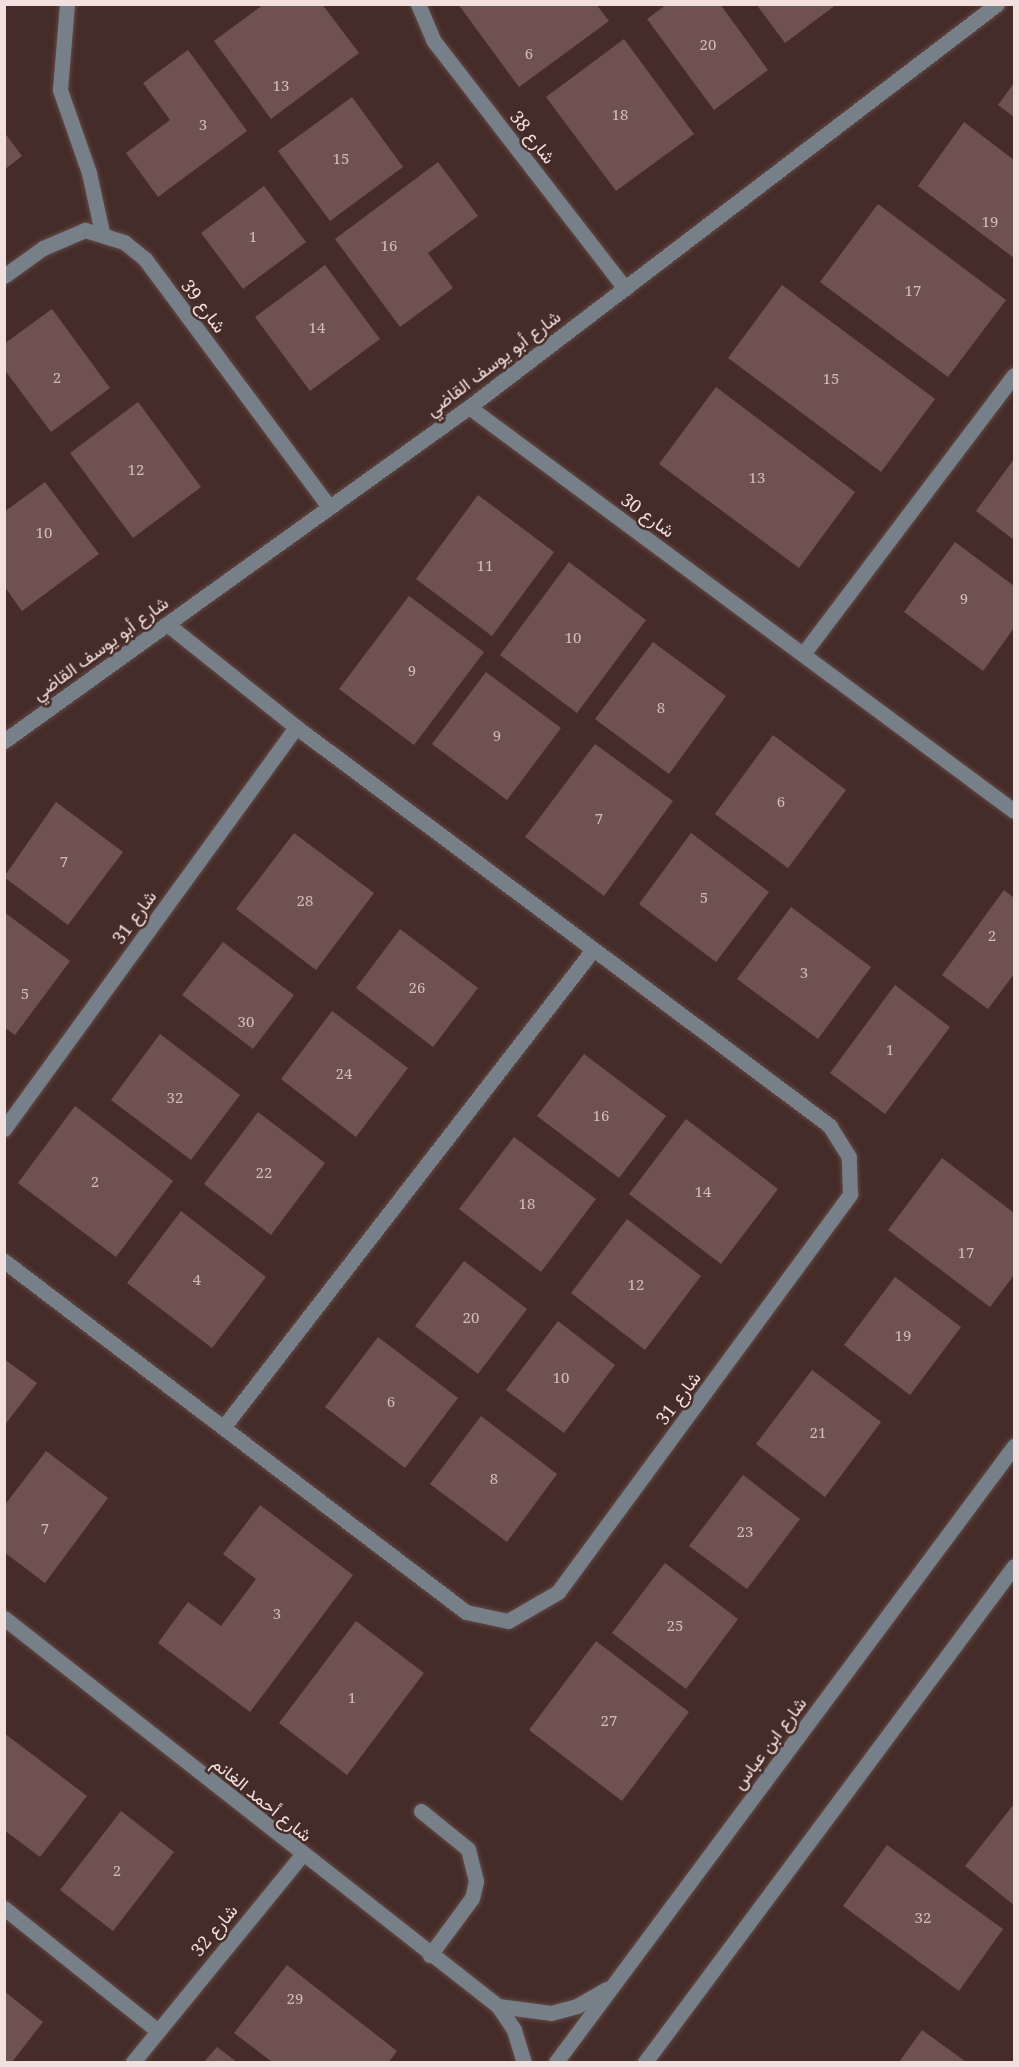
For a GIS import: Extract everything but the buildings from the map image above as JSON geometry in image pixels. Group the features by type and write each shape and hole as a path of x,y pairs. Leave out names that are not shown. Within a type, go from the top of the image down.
{"street":[{"path":"4,276 66,236 102,232 89,173 60,90 67,4"},
{"name":"شارع 38","path":"418,4 433,40 625,288"},
{"name":"شارع أبو يوسف القاضي","path":"4,741 328,505 469,407 997,4"},
{"name":"شارع 39","path":"102,232 145,260 328,505"},
{"path":"804,654 1014,375"},
{"name":"شارع 30","path":"469,407 1014,811"},
{"name":"شارع 31","path":"4,1261 225,1425 466,1612 507,1621 558,1592 840,1213 851,1175 849,1157 831,1126 592,951 296,727 167,624"},
{"name":"شارع 31","path":"4,1129 296,727"},
{"path":"225,1425 592,951"},
{"name":"شارع ابن عباس","path":"556,2062 1014,1446"},
{"path":"645,2062 1014,1566"},
{"name":"شارع أحمد الغانم","path":"4,1618 301,1856 498,2006 514,2030 524,2062"},
{"path":"421,1811 468,1849 477,1881 472,1898 430,1955"},
{"name":"شارع 32","path":"133,2062 301,1856"},
{"path":"4,1908 157,2030"},
{"name":"شارع أحمد الغانم","path":"498,2006 524,2013 577,2006 620,1975"},
{"path":"659,2062 662,2039"}]}
